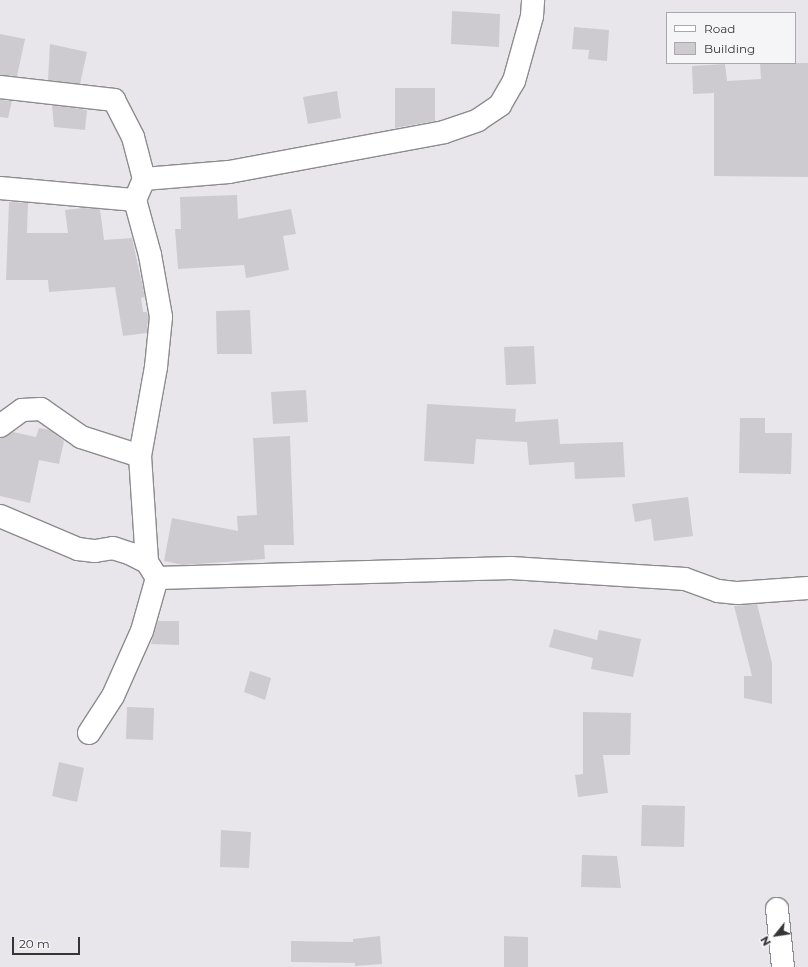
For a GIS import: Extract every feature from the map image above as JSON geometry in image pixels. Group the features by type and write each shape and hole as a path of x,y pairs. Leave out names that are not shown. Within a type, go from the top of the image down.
{"street":[{"path":"144,179 229,172 444,132 478,120 500,105 514,81 532,16 533,0"},
{"path":"0,87 114,100 133,137 144,179 135,200 150,255 161,317 156,367 140,456 152,570 150,611 113,696 89,733"},
{"path":"0,188 135,200"},
{"path":"0,426 22,410 41,409 81,437 140,456"},
{"path":"0,516 78,549 95,552 113,548 152,570 511,568 685,579 718,591 738,593 808,588"},
{"path":"777,909 783,967"}],"building":[{"path":"452,11 500,14 499,47 451,44"},
{"path":"574,27 609,30 607,61 588,59 589,50 572,49"},
{"path":"0,34 25,39 17,76 0,75"},
{"path":"50,44 87,52 80,84 48,80"},
{"path":"808,63 808,177 714,176 714,93 693,94 692,66 725,64 727,81 761,79 760,64"},
{"path":"395,88 435,88 435,121 395,128"},
{"path":"337,91 341,118 308,124 303,97"},
{"path":"0,100 12,101 8,118 0,117"},
{"path":"52,105 87,110 85,130 54,127"},
{"path":"237,195 238,219 291,209 296,234 283,236 289,270 246,278 244,265 178,269 175,229 181,229 180,197"},
{"path":"9,202 28,203 27,233 68,233 65,210 84,208 100,209 104,240 132,238 145,297 141,298 143,312 147,312 148,317 147,333 123,336 115,287 49,292 48,280 6,280"},
{"path":"250,310 252,354 217,354 216,311"},
{"path":"534,346 536,384 506,385 504,347"},
{"path":"306,390 308,422 273,424 271,392"},
{"path":"427,404 516,409 515,422 558,419 560,444 623,442 625,477 575,479 574,462 529,465 527,442 476,439 474,464 424,461"},
{"path":"740,418 765,418 765,433 792,433 791,474 739,473"},
{"path":"39,428 50,430 64,441 59,464 39,460 30,503 0,496 0,438 13,432 36,437"},
{"path":"290,436 294,545 264,545 265,559 183,565 164,561 172,518 238,531 237,516 257,515 253,438"},
{"path":"688,497 693,536 654,541 651,519 635,522 632,504"},
{"path":"757,604 772,663 772,704 744,698 744,676 752,676 734,606"},
{"path":"158,621 179,621 179,645 151,644"},
{"path":"554,629 597,640 599,630 641,639 633,677 591,669 593,658 549,647"},
{"path":"250,671 271,678 265,700 244,692"},
{"path":"127,707 154,708 153,740 126,739"},
{"path":"583,712 631,713 630,755 603,755 608,793 578,797 575,775 583,774"},
{"path":"59,762 84,768 77,802 52,796"},
{"path":"642,805 685,806 684,847 641,846"},
{"path":"221,830 251,832 249,868 220,867"},
{"path":"582,855 617,856 621,888 581,887"},
{"path":"380,936 382,964 355,966 355,963 291,962 291,941 353,942 353,939"},
{"path":"504,936 528,937 528,967 504,967"}]}
